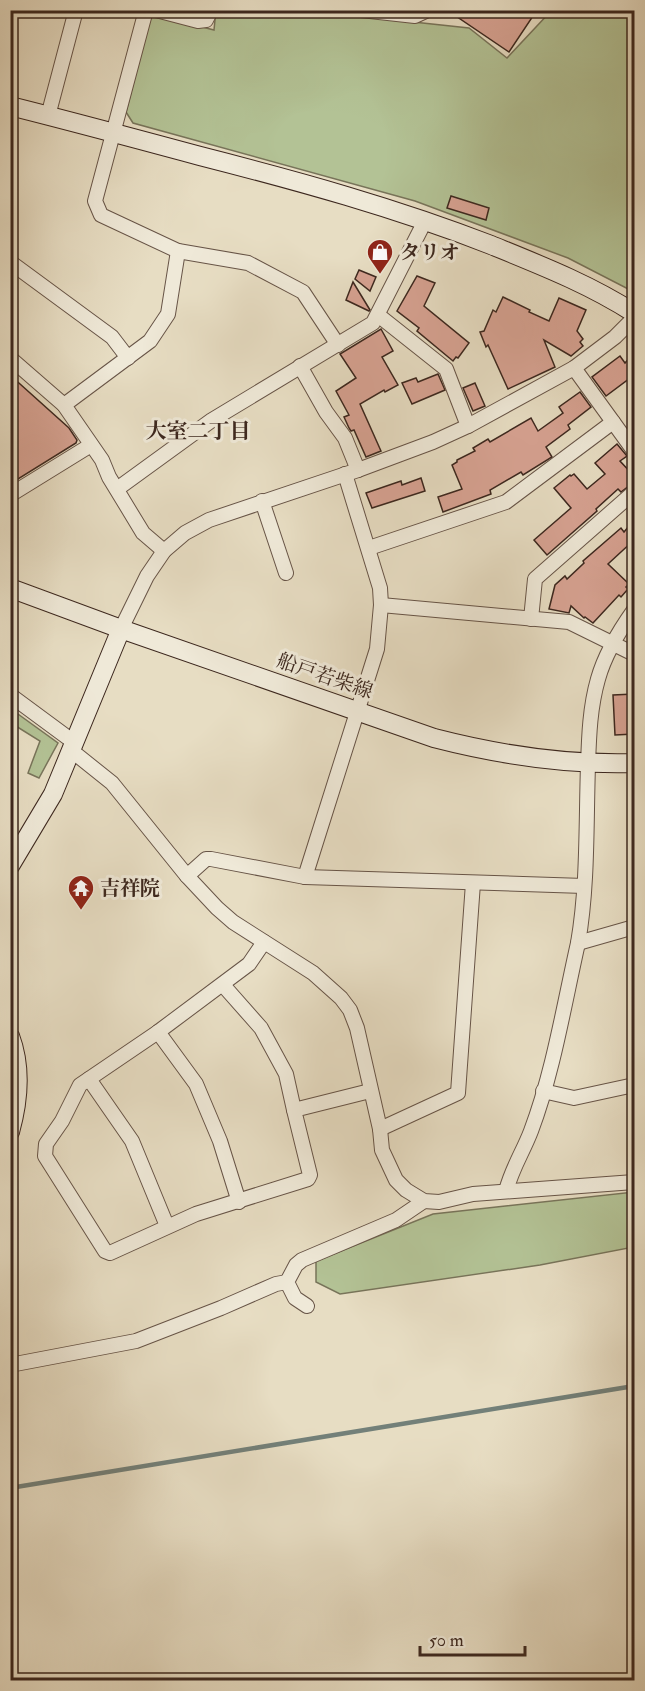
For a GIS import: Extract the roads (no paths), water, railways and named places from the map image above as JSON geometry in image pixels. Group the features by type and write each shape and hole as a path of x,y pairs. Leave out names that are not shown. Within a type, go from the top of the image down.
{"street":[{"path":"48,116 76,10"},
{"path":"146,10 95,201 97,209 101,215 178,251 248,263 303,291 338,345"},
{"path":"156,10 198,21 206,20 211,10"},
{"path":"361,10 415,16 428,10"},
{"path":"11,108 327,189 425,220 574,280 634,313"},
{"path":"117,489 212,420 373,323 425,220"},
{"path":"64,405 150,341 168,314 178,251"},
{"path":"10,262 112,337 128,358"},
{"path":"378,315 446,369 468,426"},
{"path":"10,866 53,794 121,629 147,576 164,551 185,533 209,520 352,472 433,442 468,426 574,368 615,337 634,318"},
{"path":"10,358 64,405 102,460 144,533 164,551"},
{"path":"300,366 326,412 345,438 380,588 381,605 377,649 305,877"},
{"path":"574,368 634,451"},
{"path":"369,548 506,502 613,422"},
{"path":"10,495 91,445"},
{"path":"531,619 535,579 634,492"},
{"path":"262,501 286,573"},
{"name":"船戸若柴線","path":"10,588 434,738 476,749 536,759 588,763 634,763"},
{"path":"381,605 568,622 634,654"},
{"path":"506,1191 511,1172 531,1132 543,1091 578,943 584,886 591,707 598,677 613,643 634,610"},
{"path":"10,695 74,747 112,783 188,876 233,922 329,985 341,998 350,1010 357,1028 380,1129 382,1150 396,1179 406,1191 424,1201 439,1202 473,1194 634,1182"},
{"path":"188,876 206,859 211,859 305,877 584,886"},
{"path":"380,1129 458,1094 473,883"},
{"path":"578,943 634,927"},
{"path":"223,985 261,1028 286,1074 310,1174 308,1179 196,1214 110,1253 105,1251 45,1156 46,1144 62,1121 80,1085 223,985 249,964 264,942"},
{"path":"158,1032 196,1084 220,1141 239,1202"},
{"path":"10,1036 18,1069 19,1085 10,1132"},
{"path":"89,1079 132,1141 167,1226"},
{"path":"543,1091 574,1098 634,1086"},
{"path":"294,1110 370,1091"},
{"path":"287,1282 296,1264 302,1260 396,1220 424,1201"},
{"path":"287,1282 295,1298 307,1306"},
{"path":"10,1365 136,1341 222,1308 276,1284 287,1282"}],"waterway":[{"path":"10,1488 634,1386"}],"place":[{"name":"タリオ","path":"380,275"},
{"name":"吉祥院","path":"81,911"}],"district":[{"name":"大室二丁目","path":"198,431"}]}
